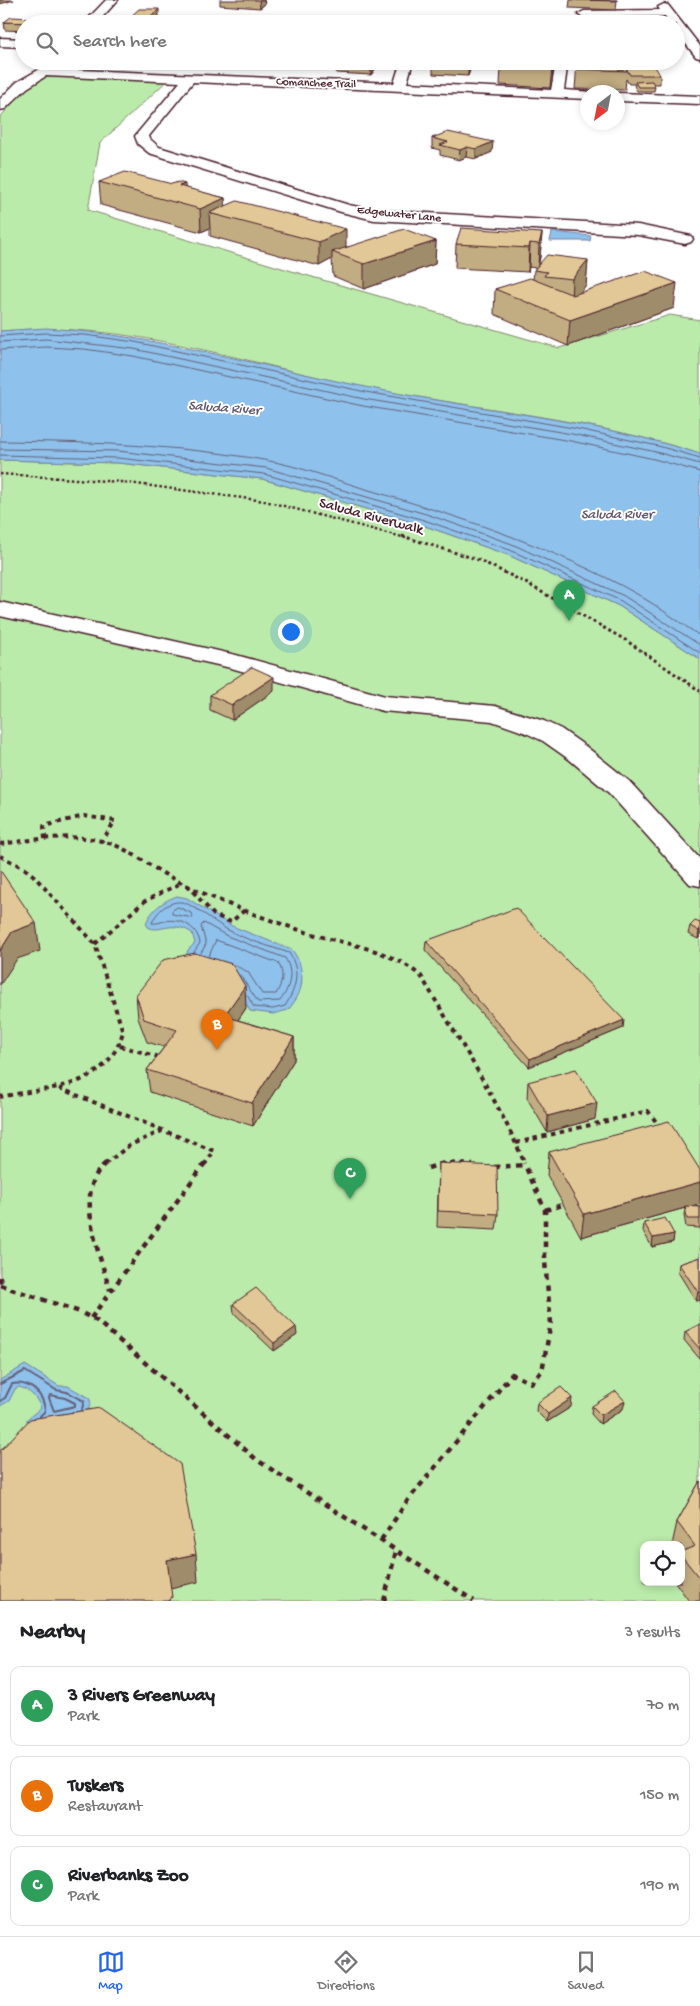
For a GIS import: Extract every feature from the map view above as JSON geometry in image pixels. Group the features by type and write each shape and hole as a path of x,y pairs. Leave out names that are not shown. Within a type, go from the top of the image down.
{"street":[{"path":"98,15 112,0"},
{"path":"659,0 669,15"},
{"path":"631,1 627,5 634,14"},
{"path":"588,15 584,14 638,15"},
{"path":"685,36 700,54"},
{"path":"0,42 15,43"},
{"path":"399,88 404,70"},
{"path":"557,94 561,70"},
{"path":"0,106 22,85 44,72"},
{"name":"Comanchee Trail","path":"44,72 580,95"},
{"name":"Edgewater Lane","path":"189,79 142,136 143,141 154,150 346,209 374,215 638,230 685,239"},
{"path":"625,97 700,100"},
{"path":"0,609 236,662 383,703 495,714 535,727 552,735 579,754 619,788 668,839 700,877"}],"path":[{"name":"Saluda Riverwalk","path":"0,474 121,482 266,501 387,532 479,560 524,582 627,641 700,691"},
{"path":"45,839 44,826 84,816 115,821 102,841"},
{"path":"0,844 45,839 83,838 102,841 135,853 181,883 303,932 390,955 413,968 421,976 516,1143 546,1210 545,1262 551,1323 542,1371 531,1383 512,1374 408,1500 381,1540"},
{"path":"0,856 34,875 95,944 122,1032 120,1046 111,1058 95,1072 59,1088 20,1092 0,1097"},
{"path":"95,944 144,900 160,889 181,883"},
{"path":"186,884 214,915 222,919 231,922 246,908"},
{"path":"120,1046 158,1058 162,1053"},
{"path":"59,1088 214,1151 91,1318"},
{"path":"516,1143 648,1110 664,1132"},
{"path":"110,1291 90,1214 89,1192 97,1172 110,1156 139,1139 162,1131"},
{"path":"428,1168 444,1163 479,1166"},
{"path":"487,1167 526,1165"},
{"path":"546,1210 572,1202"},
{"path":"0,1277 1,1285 80,1312 91,1318 110,1331 258,1460 474,1601"},
{"path":"384,1601 396,1550"}],"green space":[{"path":"42,71 170,78 100,143 88,210 559,348 670,315 700,320 700,454 659,442 576,423 367,388 231,356 139,337 93,331 47,329 0,331 0,117"},
{"path":"0,460 118,463 262,479 422,525 508,555 619,606 700,659 700,1601 0,1601"}],"water":[{"path":"552,232 591,236 590,241 550,241"},
{"name":"Saluda River","path":"46,328 127,337 167,344 366,387 576,423 659,442 700,454 700,659 619,606 508,555 422,525 262,479 118,463 0,460 0,331"},
{"path":"177,896 187,898 232,926 292,950 300,965 302,982 298,995 288,1010 273,1014 250,1011 235,985 185,959 188,950 195,943 192,933 178,927 152,929 148,927 146,923 148,918 155,910 167,900"},
{"path":"25,1365 59,1386 68,1386 89,1398 91,1403 87,1412 27,1422 27,1419 41,1408 33,1395 19,1387 15,1389 9,1401 0,1406 0,1380"}],"building":[{"path":"577,0 617,0 617,1"},
{"path":"139,9 159,9 153,15 132,15"},
{"path":"11,17 15,17 15,22 4,22"},
{"path":"627,70 657,70 660,75 630,75"},
{"path":"652,81 655,87 638,87 635,82"},
{"path":"448,132 493,142 476,149 467,147 460,150 440,145 448,142 432,138"},
{"path":"125,172 172,184 178,182 185,184 179,186 225,198 200,209 99,182"},
{"path":"237,201 346,229 319,242 209,213"},
{"path":"461,228 542,233 539,244 530,243 529,248 456,244"},
{"path":"404,229 436,241 364,264 332,252"},
{"path":"547,255 588,260 572,279 544,276 547,272 534,270"},
{"path":"645,271 677,283 570,320 495,289 530,278 573,295"},
{"path":"252,667 274,677 232,705 210,695"},
{"path":"0,870 36,923 12,932 0,951"},
{"path":"516,908 624,1020 530,1059 426,941"},
{"path":"695,921 700,923 699,931 690,926"},
{"path":"195,953 232,964 245,986 224,1016 294,1037 252,1103 147,1070 177,1030 144,1019 136,995 163,960"},
{"path":"576,1069 597,1103 548,1116 528,1082"},
{"path":"669,1121 700,1170 700,1182 584,1214 549,1152"},
{"path":"439,1163 497,1166 498,1214 438,1211"},
{"path":"685,1206 700,1207 700,1219 687,1219"},
{"path":"665,1218 674,1234 653,1238 644,1223"},
{"path":"700,1257 700,1292 698,1292 679,1264"},
{"path":"256,1288 296,1327 274,1343 233,1304"},
{"path":"700,1324 700,1349 685,1332"},
{"path":"561,1387 572,1398 548,1414 537,1403"},
{"path":"616,1391 625,1401 601,1415 592,1406"},
{"path":"100,1408 180,1464 196,1554 167,1560 172,1597 169,1601 0,1601 0,1451 30,1419"},
{"path":"700,1481 700,1579 685,1560 685,1550 695,1546 677,1522"}],"place":[{"name":"3 Rivers Greenway","path":"569,621"},
{"name":"Tuskers","path":"217,1050"},
{"name":"Riverbanks Zoo","path":"350,1199"}]}
